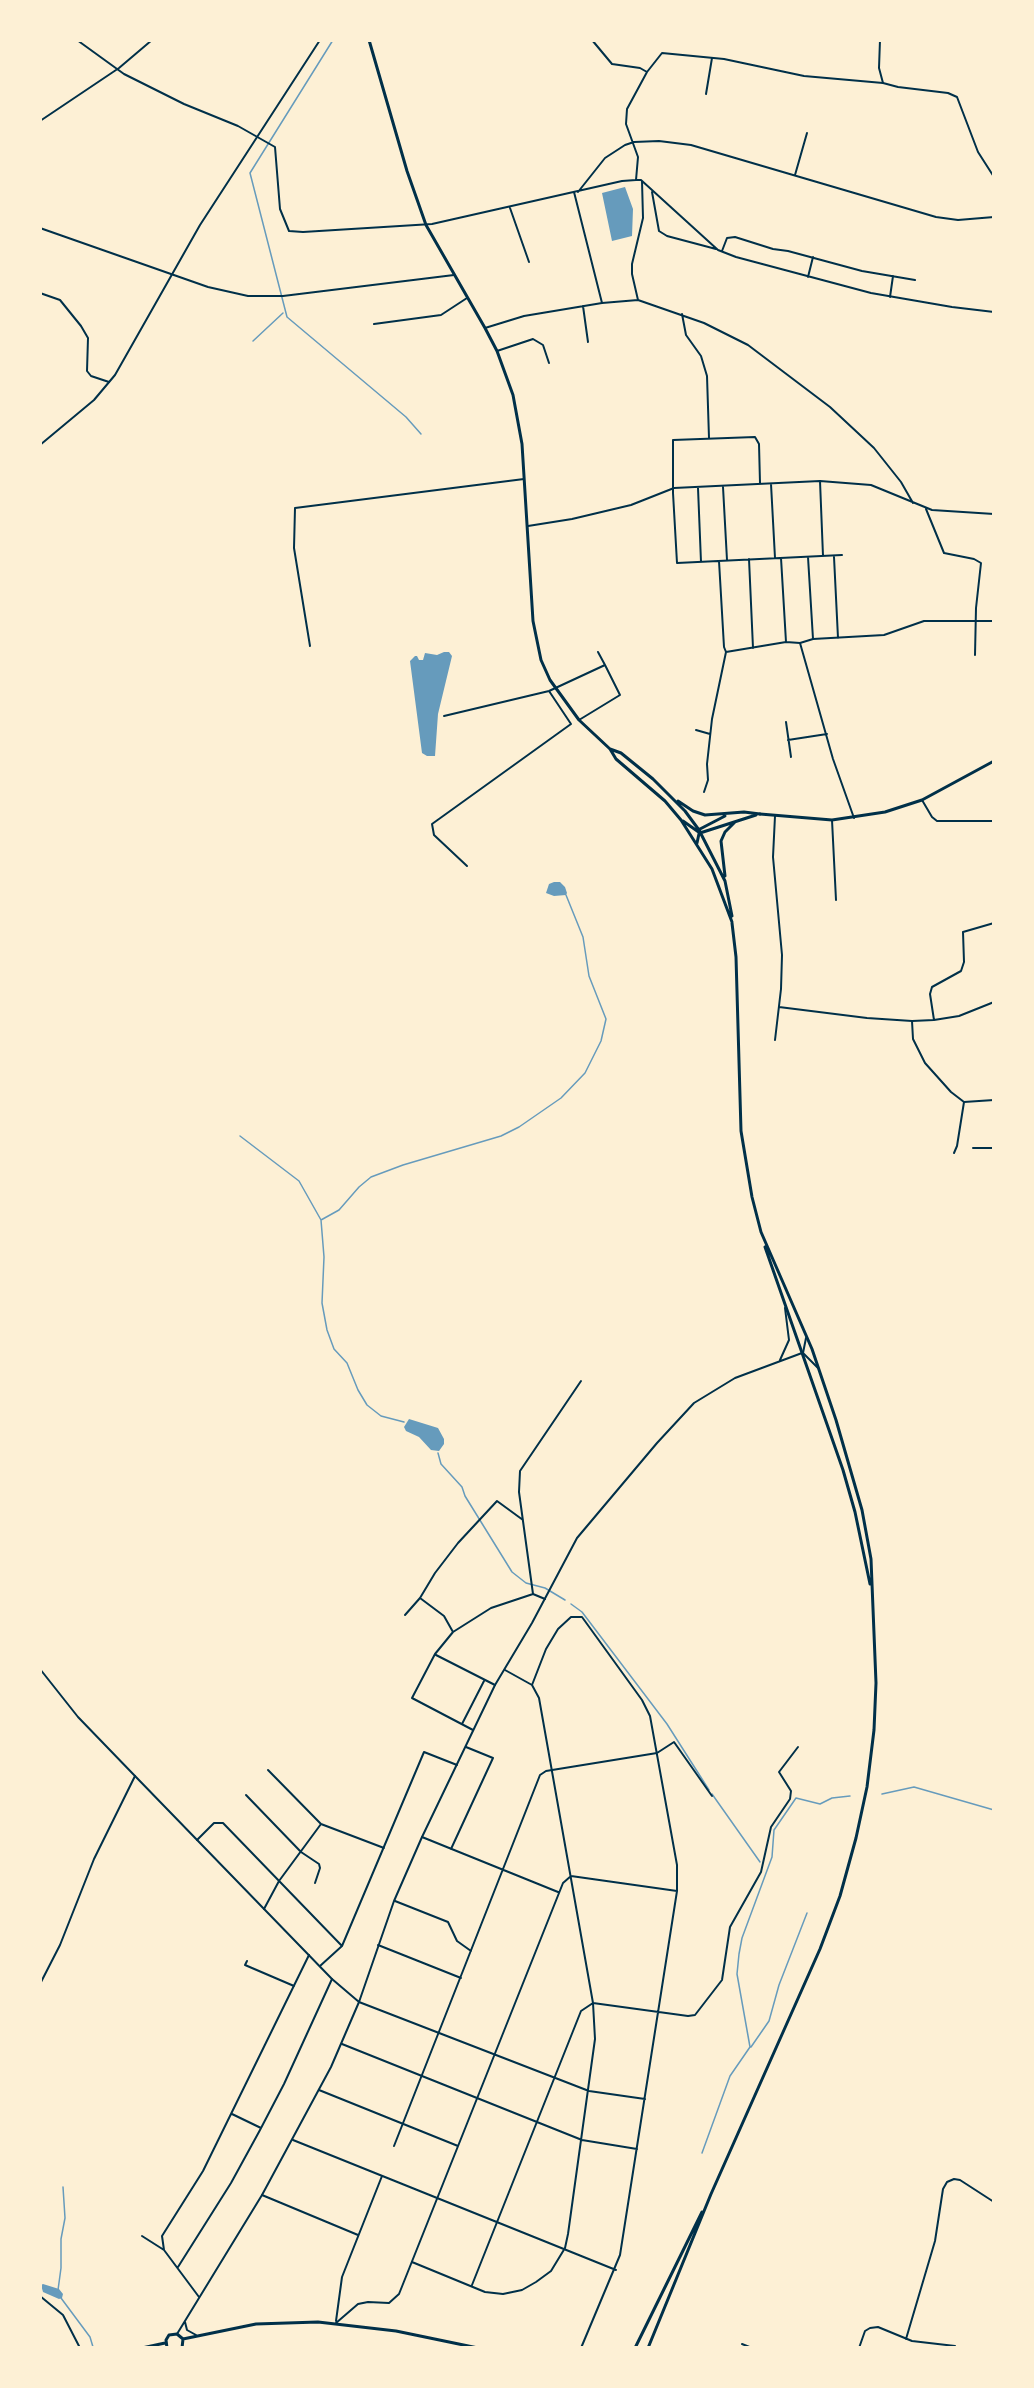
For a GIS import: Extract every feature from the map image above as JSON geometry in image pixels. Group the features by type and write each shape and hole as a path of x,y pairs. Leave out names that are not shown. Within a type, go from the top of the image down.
{"main road":[{"path":"369,40 407,171 426,225 485,328 508,379 517,412 524,479 533,621 541,660 556,689 579,720 610,749 616,759 665,801 698,843 712,869 732,922"},
{"path":"610,749 621,753 674,799 700,814 727,815 744,812 832,820 885,812 922,800 993,761"},
{"path":"674,799 699,831 725,881"},
{"path":"681,820 699,831 760,814"},
{"path":"698,843 699,831 706,824 727,815"},
{"path":"736,820 725,832 721,841 736,970 738,1070 745,1164 761,1233 784,1305 843,1470 855,1512 871,1592"},
{"path":"648,2348 711,2194 820,1949 849,1867 864,1804 874,1730 875,1640 871,1559 862,1510 840,1430 818,1369 761,1233"},
{"path":"635,2348 711,2194"},
{"path":"183,2339 264,2323 336,2323 396,2331 478,2348"},
{"path":"167,2348 165,2343 169,2335 177,2334 183,2339"},
{"path":"182,2348 183,2339"},
{"path":"142,2348 165,2343"}],"street":[{"path":"77,40 116,69 153,90 257,136 275,147 280,209 289,231 426,225 622,181 641,180 720,251"},
{"path":"40,121 116,69 152,40"},
{"path":"40,445 84,409 110,383 212,205 320,40"},
{"path":"592,40 612,64 640,68 647,72"},
{"path":"880,40 879,68 883,84"},
{"path":"636,180 638,157 626,124 627,108 647,72 662,53 712,58 804,76 948,93 957,97 978,152 993,177"},
{"path":"706,94 712,58"},
{"path":"795,175 807,133"},
{"path":"575,192 605,158 625,145 634,142 659,141 691,145 945,219 993,217"},
{"path":"638,300 632,264 643,218 641,180"},
{"path":"652,191 659,231 667,236 808,277 890,297 993,312"},
{"path":"575,192 602,303"},
{"path":"510,207 529,262"},
{"path":"40,228 228,292 256,296 283,296 454,275"},
{"path":"720,251 727,238 735,237 862,271 915,279"},
{"path":"808,277 813,257"},
{"path":"890,297 893,276"},
{"path":"40,293 60,300 81,326 88,338 87,371 91,376 110,383"},
{"path":"374,324 441,315 467,298"},
{"path":"485,328 524,316 602,303 638,300 682,314 735,337 830,406 874,448 896,475 913,503"},
{"path":"583,306 588,342"},
{"path":"682,314 686,335 701,356 707,376 709,438"},
{"path":"497,351 533,339 543,345 549,363"},
{"path":"760,484 758,439 754,437 673,440 677,563 842,555"},
{"path":"310,646 294,548 295,508 524,479"},
{"path":"820,481 823,556"},
{"path":"527,526 572,519 631,505 674,488 820,481 871,484 926,509 993,514"},
{"path":"771,484 775,558"},
{"path":"723,487 727,560"},
{"path":"698,488 701,562"},
{"path":"926,509 944,553 980,561 975,620 975,655"},
{"path":"808,556 813,639"},
{"path":"834,556 838,638"},
{"path":"781,557 786,642"},
{"path":"749,559 753,648"},
{"path":"704,792 708,780 710,734 726,652 719,561"},
{"path":"726,652 786,642 800,643 813,639 884,636 924,621 993,621"},
{"path":"800,643 826,734 854,818"},
{"path":"579,720 620,695 598,652"},
{"path":"444,716 549,692 605,665"},
{"path":"467,866 434,835 432,824 571,724 549,692"},
{"path":"786,722 791,757"},
{"path":"696,730 710,734"},
{"path":"788,740 826,734"},
{"path":"922,800 937,821 993,822"},
{"path":"775,816 773,857 782,955 776,1040"},
{"path":"832,820 836,900"},
{"path":"934,1020 930,994 932,987 961,971 964,962 963,932 993,923"},
{"path":"779,1007 912,1021 959,1016 993,1002"},
{"path":"912,1021 913,1039 924,1063 951,1092 964,1102 993,1100"},
{"path":"954,1153 964,1102"},
{"path":"973,1148 993,1148"},
{"path":"779,1360 789,1340 784,1305"},
{"path":"803,1353 806,1337"},
{"path":"177,2334 262,2195 319,2090 342,2044 394,1901 422,1837 495,1685 572,1547 585,1528 657,1443 694,1403 735,1378 803,1353"},
{"path":"803,1353 818,1369"},
{"path":"532,1594 519,1492 520,1472 581,1381"},
{"path":"405,1615 420,1598 458,1542 497,1501 523,1520"},
{"path":"474,1730 412,1698 435,1654 453,1632 491,1608 532,1594 545,1599"},
{"path":"420,1598 444,1616 453,1632"},
{"path":"532,1685 546,1649 558,1629 571,1617 582,1617 642,1700 650,1716 677,1865 677,1891 621,2252 616,2270 581,2348"},
{"path":"435,1654 495,1685"},
{"path":"40,1669 78,1717 332,1979 359,2002 589,2091 645,2099"},
{"path":"412,2262 485,2292 503,2294 522,2290 536,2283 551,2271 565,2248 582,2140 595,2039 593,2003 539,1698 532,1685 504,1669"},
{"path":"462,1724 484,1680"},
{"path":"393,2146 540,1775 545,1771 657,1753 674,1742 712,1796"},
{"path":"451,1849 493,1758 466,1747"},
{"path":"471,2286 582,2011 593,2003 695,2015 722,1980 730,1927 761,1872 771,1827 790,1799 791,1791 779,1772 798,1747"},
{"path":"320,1966 342,1946 424,1752 457,1765"},
{"path":"268,1770 321,1824 384,1848"},
{"path":"40,1984 60,1945 112,1818 135,1776"},
{"path":"246,1795 301,1852 320,1864 315,1883"},
{"path":"197,1840 213,1823 223,1823 342,1946"},
{"path":"264,1909 279,1881 321,1824"},
{"path":"422,1837 559,1892"},
{"path":"336,2323 361,2303 392,2302 399,2295 563,1882 571,1876 677,1891"},
{"path":"394,1901 448,1922 457,1941 471,1951"},
{"path":"378,1945 460,1978"},
{"path":"164,2250 162,2236 203,2171 309,1955"},
{"path":"247,1961 245,1965 294,1986"},
{"path":"178,2269 261,2128 332,1979"},
{"path":"342,2044 582,2140 637,2149"},
{"path":"319,2090 459,2146"},
{"path":"231,2114 261,2128"},
{"path":"293,2140 616,2270"},
{"path":"336,2323 342,2277 382,2176"},
{"path":"906,2339 935,2241 943,2189 947,2182 954,2179 960,2180 993,2202"},
{"path":"262,2195 358,2235"},
{"path":"142,2236 164,2250 199,2297"},
{"path":"40,2296 63,2315 80,2348"},
{"path":"185,2320 187,2330 197,2336"},
{"path":"859,2348 865,2331 878,2327 906,2339 955,2346"},
{"path":"742,2344 752,2348"}],"water":[{"path":"625,187 633,209 632,236 612,241 602,193"},
{"path":"449,652 452,656 438,714 435,756 427,756 422,753 410,661 415,656 423,660 425,653 437,655"},
{"path":"560,882 565,887 566,895 554,896 546,893 549,884"},
{"path":"409,1419 438,1428 444,1439 444,1444 439,1451 431,1450 419,1437 406,1431 404,1427"},
{"path":"41,2285 59,2289 63,2294 62,2298 59,2299 43,2292"}],"waterway":[{"path":"333,40 250,173 287,317 406,417 421,434"},
{"path":"253,341 283,313"},
{"path":"404,1422 381,1416 367,1405 347,1363 334,1349 327,1330 322,1303 324,1257 321,1220 339,1210 371,1177 403,1165 501,1136 519,1127 561,1098 585,1073 601,1041 606,1019 589,976 583,937 566,895"},
{"path":"240,1136 299,1181 321,1220"},
{"path":"438,1453 441,1464 462,1487 465,1496 512,1572 526,1583 545,1588 565,1600"},
{"path":"571,1604 582,1612 667,1724 709,1790"},
{"path":"882,1794 914,1787 994,1810"},
{"path":"712,1794 760,1862"},
{"path":"702,2153 730,2076 750,2047 737,1974 739,1954 742,1938 772,1857 774,1830 796,1798 820,1804 832,1798 850,1796"},
{"path":"751,2047 769,2021 779,1985 807,1913"},
{"path":"58,2290 61,2239 65,2218 63,2187"},
{"path":"61,2298 90,2337 93,2347"}]}
